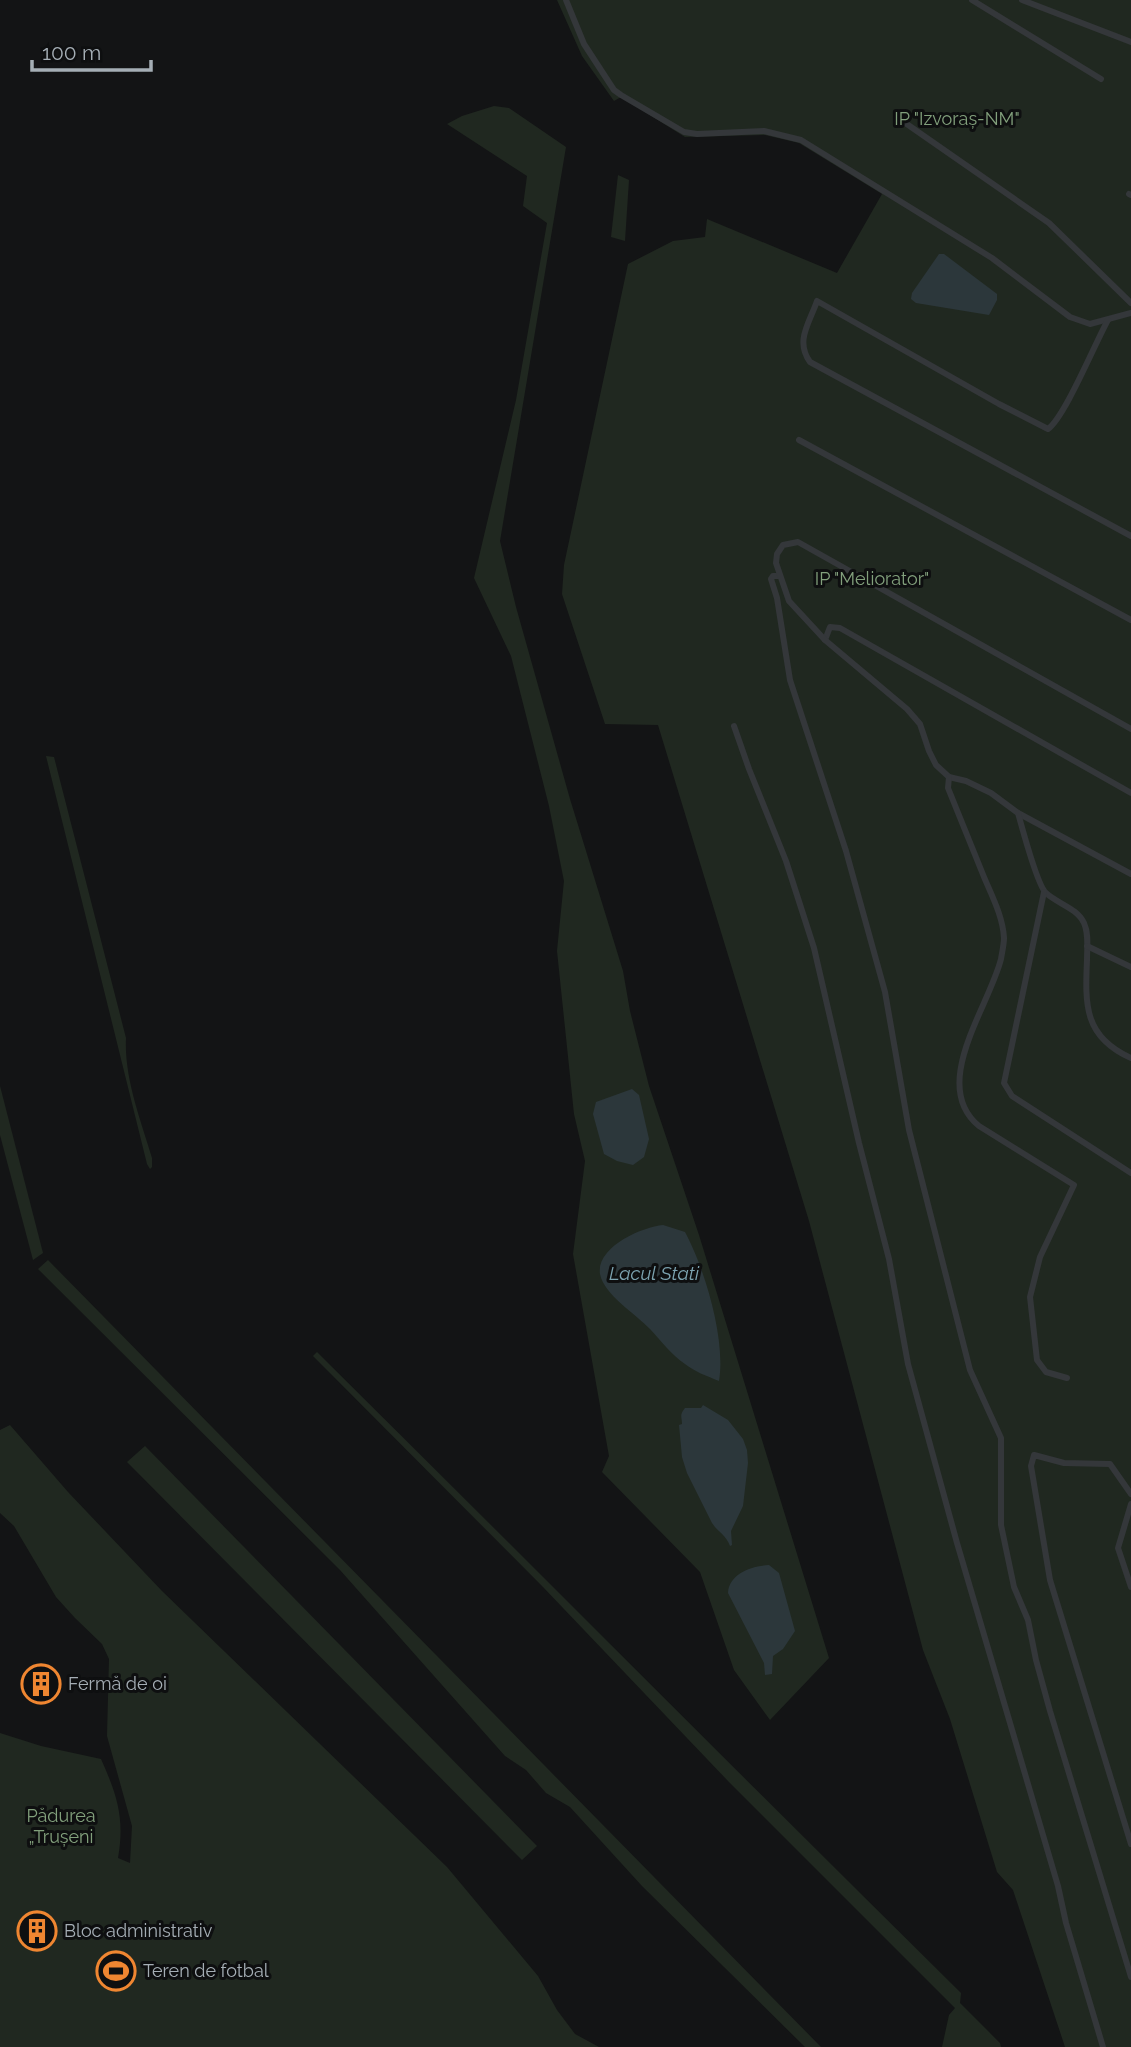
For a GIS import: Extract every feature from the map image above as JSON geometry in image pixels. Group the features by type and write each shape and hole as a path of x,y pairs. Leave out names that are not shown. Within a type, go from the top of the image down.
{"street":[{"path":"566,0 584,44 614,90 684,132 697,134 764,131 801,140 992,258 1070,317 1090,324 1131,313"},
{"path":"972,0 1101,79"},
{"path":"1022,0 1131,42"},
{"path":"901,120 1049,223 1131,303"},
{"path":"1108,320 1098,344 1048,429 817,301 802,342 803,351 810,362 1131,536"},
{"path":"799,440 1131,620"},
{"path":"1131,729 798,542 783,545 777,554 779,576 789,601 825,639 914,717 920,724 936,765 949,776 991,793 1018,813 1131,874"},
{"path":"779,576 773,576 771,579 777,598 790,680 846,851 885,992 909,1130 970,1370 1001,1438 1001,1525 1014,1587 1028,1620 1050,1711 1131,1977"},
{"path":"825,639 830,626 839,628 1131,793"},
{"path":"734,726 786,861 814,948 889,1259 908,1364 957,1544 1103,2047"},
{"path":"949,776 948,788 998,910 1004,937 1001,959 966,1047 959,1085 961,1101 969,1118 979,1126 1074,1185 1040,1257 1030,1297 1037,1360 1046,1372 1067,1378"},
{"path":"1018,813 1044,891 1004,1083 1012,1096 1131,1173"},
{"path":"1044,891 1079,915 1084,924 1087,946 1085,994 1090,1018 1107,1045 1131,1058"},
{"path":"1087,946 1131,967"},
{"path":"1131,1494 1110,1464 1065,1463 1034,1455 1031,1466 1050,1580 1131,1844"},
{"path":"1131,1504 1118,1548 1131,1587"}],"green space":[{"name":"IP \"Meliorator\"","path":"557,0 1131,0 1131,2047 1065,2047 1013,1890 997,1872 950,1719 923,1650 809,1221 658,725 605,724 562,594 564,565 628,264 673,241 705,237 707,219 837,273 882,194 799,143 765,135 685,137 621,97 614,101 582,56"},
{"path":"494,106 509,108 566,147 500,541 570,799 623,971 649,1086 699,1235 829,1658 770,1720 734,1670 700,1572 602,1472 609,1456 573,1254 585,1161 574,1114 557,951 564,881 549,806 511,656 474,578 516,400 547,223 523,206 527,176 447,124 462,116"},
{"path":"618,175 629,180 625,241 611,237"},
{"path":"46,756 54,757 126,1038 130,1084 152,1158 150,1169 147,1164"},
{"path":"0,1086 43,1253 33,1260 0,1135"},
{"path":"48,1260 821,2047 805,2047 642,1886 570,1807 546,1793 526,1770 505,1756 340,1570 38,1269"},
{"path":"317,1352 961,1993 960,2003 1001,2047 942,2047 949,2015 955,2008 728,1781 543,1587 313,1356"},
{"name":"Pădurea „Trușeni","path":"10,1425 68,1492 162,1591 447,1867 538,1976 557,2010 575,2034 599,2047 0,2047 0,1733 41,1746 101,1759 118,1807 121,1831 118,1858 130,1863 132,1826 107,1736 109,1659 102,1644 56,1597 14,1526 0,1513 0,1430"},
{"path":"145,1446 537,1846 522,1860 127,1462"}],"water":[{"path":"939,254 944,254 997,294 997,300 989,315 916,303 911,299 912,293"},
{"path":"632,1089 639,1095 649,1139 644,1157 633,1165 604,1154 593,1114 596,1102"},
{"name":"Lacul Stati","path":"663,1225 685,1232 700,1265 717,1326 719,1381 697,1372 671,1352 644,1323 614,1297 600,1274 605,1255 622,1240"},
{"path":"703,1405 728,1420 743,1439 747,1450 743,1506 731,1531 730,1546 712,1523 682,1457 679,1425 682,1424 682,1412 685,1408 701,1408"},
{"path":"769,1565 779,1573 795,1631 783,1649 773,1656 772,1674 765,1675 764,1663 728,1593 732,1581 742,1572"}],"place":[{"name":"Fermă de oi","path":"41,1684"},
{"name":"Bloc administrativ","path":"37,1931"},
{"name":"Teren de fotbal","path":"116,1971"}],"park label":[{"name":"IP \"Izvoraș-NM\"","path":"957,119"}]}
